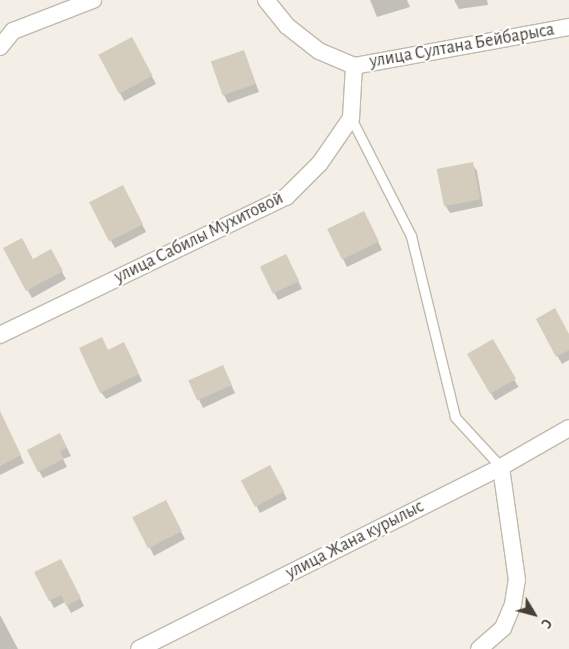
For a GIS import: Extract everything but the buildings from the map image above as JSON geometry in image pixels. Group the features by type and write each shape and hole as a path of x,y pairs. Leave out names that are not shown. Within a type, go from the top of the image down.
{"street":[{"path":"0,47 13,32 92,0"},
{"path":"266,0 287,26 319,51 354,66 351,118"},
{"name":"улица Султана Бейбарыса","path":"354,66 569,27"},
{"name":"улица Сабилы Мухитовой","path":"0,334 286,197 320,163 351,118"},
{"name":"улица Жана курылыс","path":"139,649 501,467 569,428"},
{"path":"479,649 503,628 513,604 516,580 501,467"}],"lane":[{"path":"351,118 411,236 455,417 501,467"}]}
